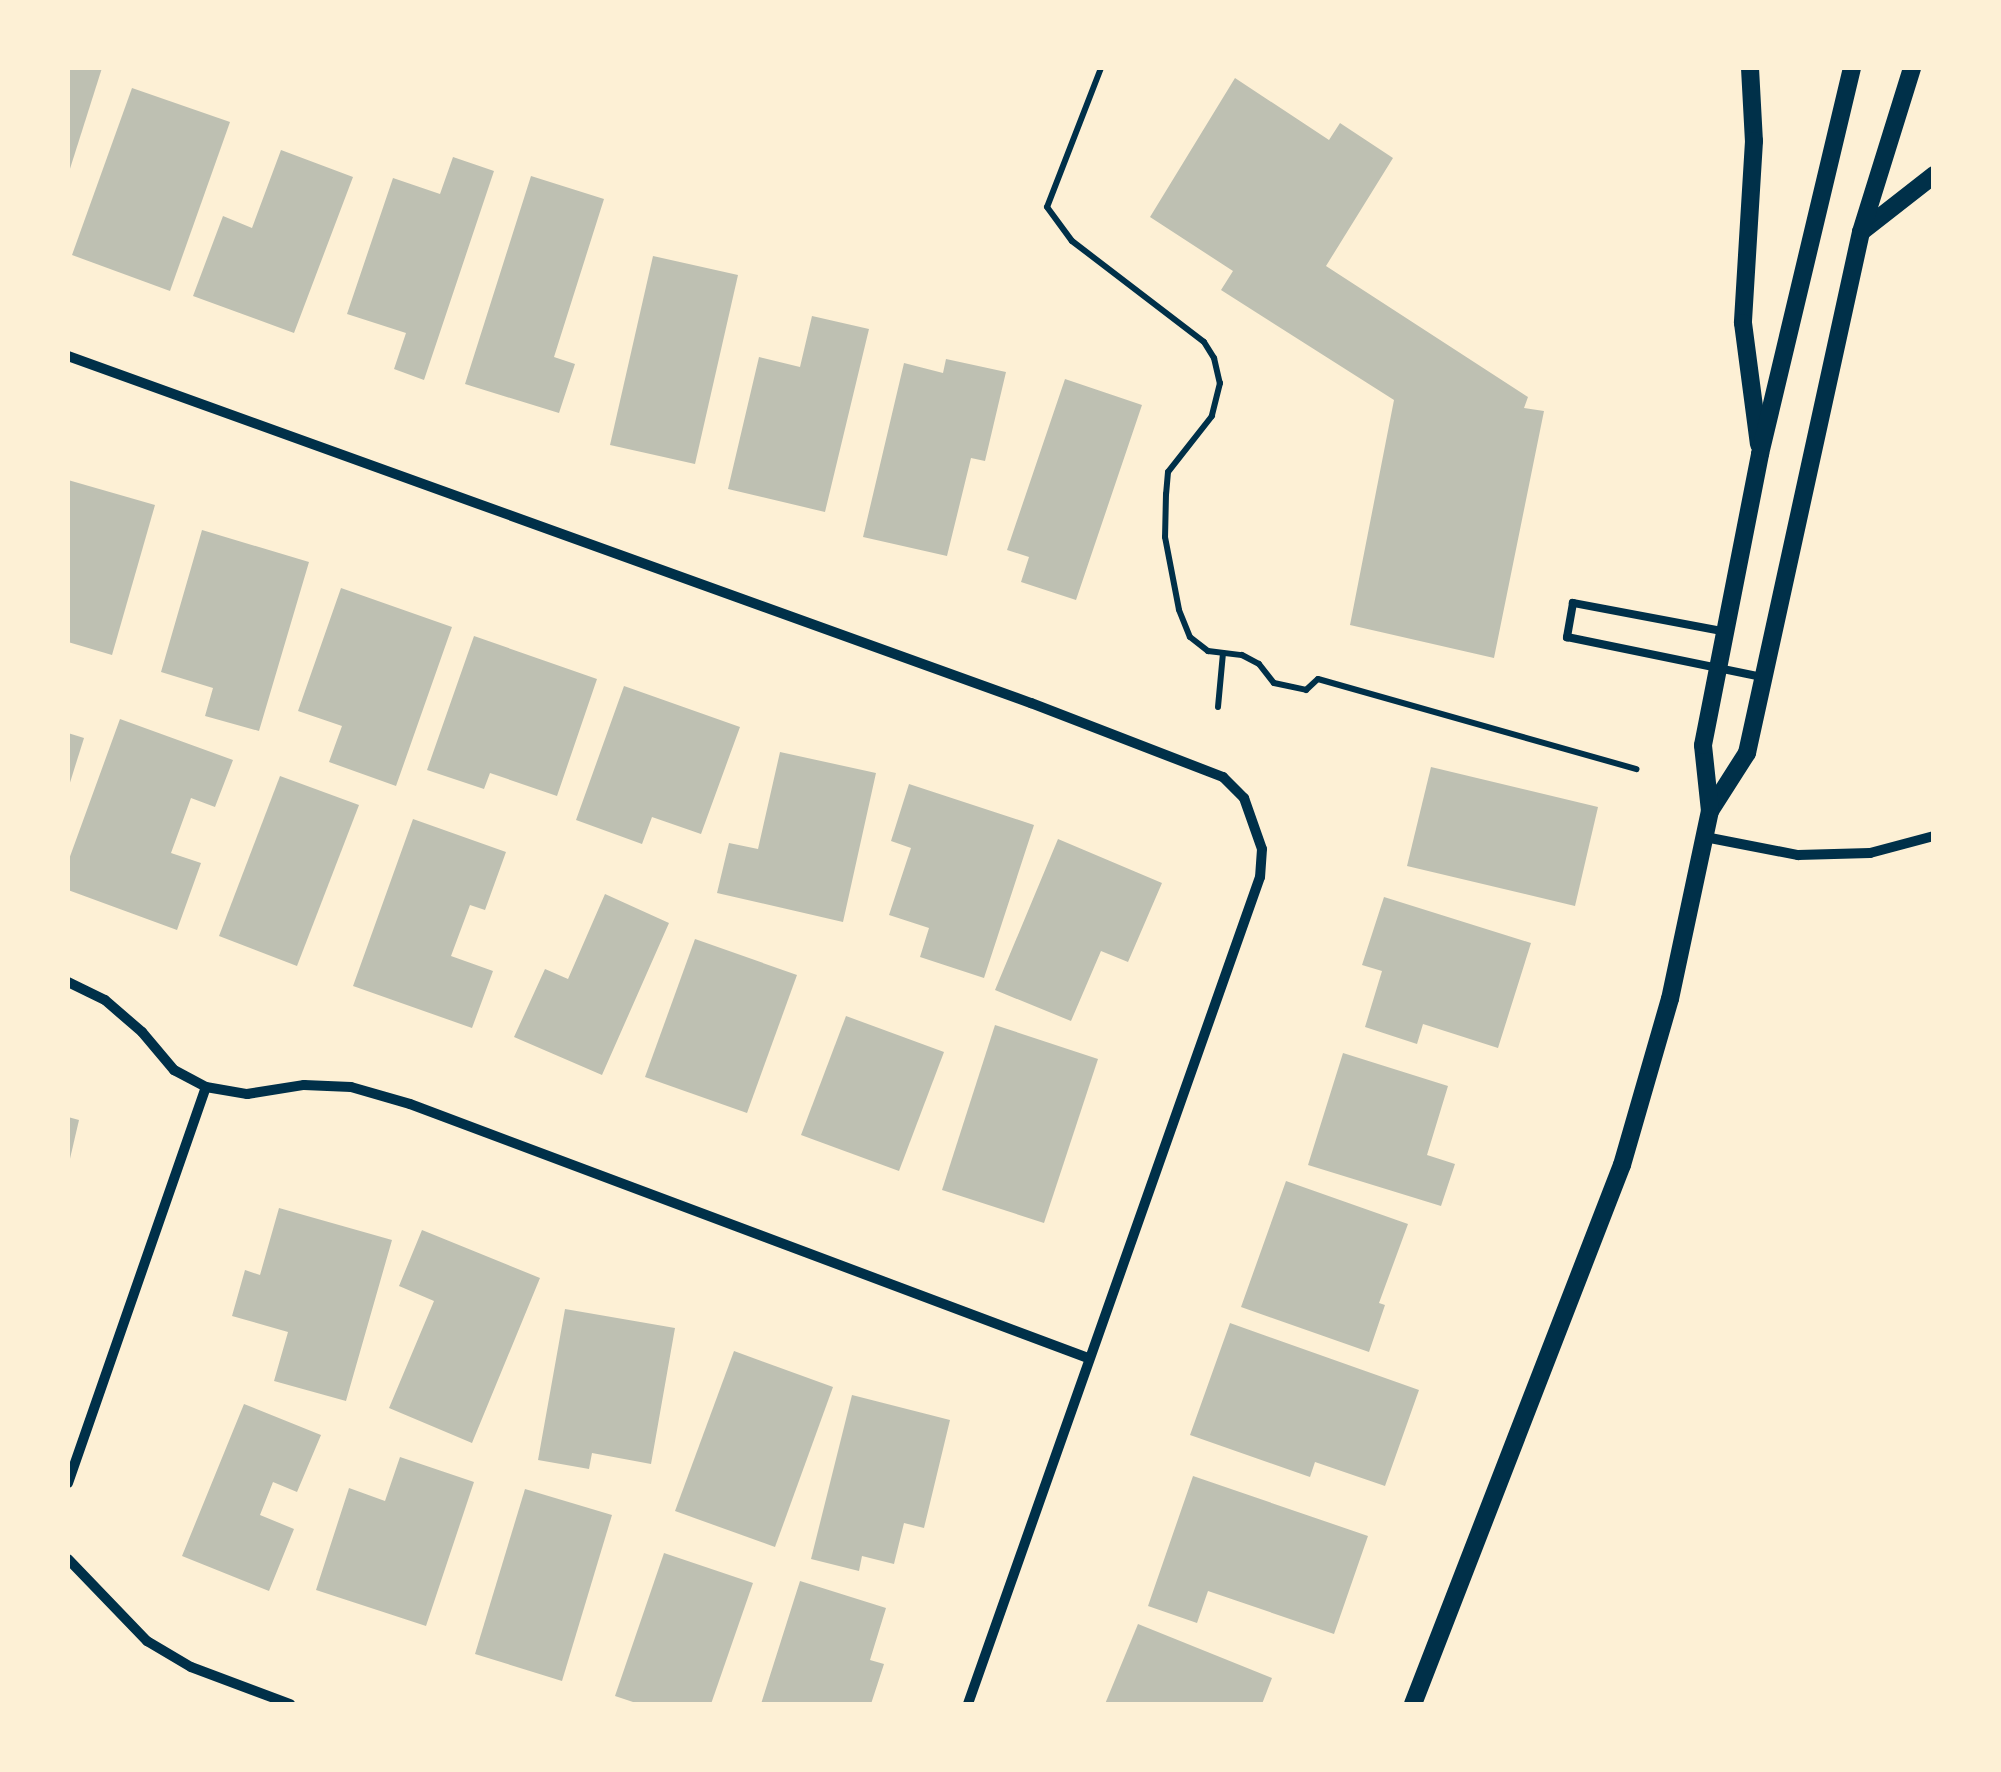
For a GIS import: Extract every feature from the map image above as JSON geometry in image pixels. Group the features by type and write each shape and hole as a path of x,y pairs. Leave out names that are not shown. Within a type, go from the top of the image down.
{"street":[{"path":"1750,68 1754,141 1743,324 1760,454"},
{"path":"1414,1704 1622,1165 1670,999 1710,810 1703,746 1760,454 1852,68"},
{"path":"1710,810 1746,753 1861,232 1912,68"},
{"path":"1861,232 1934,175"},
{"path":"68,356 1223,777 1244,798 1262,849 1260,877 968,1704"},
{"path":"1705,836 1798,855 1870,853 1934,836"},
{"path":"68,982 106,1000 142,1032 174,1070 206,1087 248,1094 304,1085 351,1087 395,1100 1088,1358"},
{"path":"68,1483 206,1087"},
{"path":"68,1559 146,1640 191,1668 290,1704"}],"lane":[{"path":"1727,632 1573,603 1567,637 1762,677"}],"path":[{"path":"1101,68 1047,207 1072,242 1204,342 1214,358 1220,382 1212,416 1168,472 1165,537 1179,610 1190,637 1208,651 1258,664 1274,683 1306,690 1318,679 1637,769"},
{"path":"1218,708 1223,653"}],"building":[{"path":"68,68 102,68 68,175"},
{"path":"1235,78 1329,140 1340,123 1393,158 1326,266 1528,397 1524,408 1544,411 1494,658 1350,625 1394,400 1221,290 1233,271 1150,217"},
{"path":"132,88 230,122 170,291 72,255"},
{"path":"281,150 353,177 294,333 193,296 223,216 252,228"},
{"path":"453,157 494,171 424,380 394,369 406,333 347,314 393,178 440,194"},
{"path":"531,176 604,199 554,357 575,364 559,413 465,384"},
{"path":"653,256 738,275 695,464 610,445"},
{"path":"812,316 869,329 825,512 728,489 759,357 800,367"},
{"path":"946,359 1006,372 985,461 971,458 947,556 863,537 904,363 943,373"},
{"path":"1065,379 1142,405 1076,600 1021,582 1029,557 1007,550"},
{"path":"68,480 155,505 112,655 68,642"},
{"path":"202,530 309,562 259,731 205,716 213,688 161,672"},
{"path":"341,588 452,627 396,786 329,762 342,726 298,711"},
{"path":"474,636 597,679 557,796 490,773 484,789 427,770"},
{"path":"624,686 740,727 701,834 652,817 642,844 576,820"},
{"path":"120,719 233,760 215,807 191,798 171,853 201,863 177,930 68,890 68,862"},
{"path":"68,733 84,738 68,789"},
{"path":"780,752 876,773 843,922 717,893 729,843 758,849"},
{"path":"1431,767 1598,807 1575,906 1407,866"},
{"path":"280,776 359,805 297,966 219,936"},
{"path":"909,784 1034,825 984,978 920,957 929,928 889,915 911,848 891,841"},
{"path":"413,819 506,852 485,910 470,905 451,956 493,971 472,1028 353,986"},
{"path":"1058,839 1162,883 1128,962 1101,951 1071,1021 995,990"},
{"path":"605,894 669,923 602,1075 514,1037 545,969 568,979"},
{"path":"1384,897 1531,943 1498,1048 1423,1024 1417,1044 1365,1027 1382,971 1362,965"},
{"path":"695,939 797,975 747,1113 645,1077"},
{"path":"846,1016 944,1052 899,1171 801,1135"},
{"path":"995,1025 1098,1059 1044,1223 942,1190"},
{"path":"1343,1053 1448,1086 1427,1155 1455,1164 1441,1206 1308,1165"},
{"path":"68,1117 79,1120 69,1163 68,1163"},
{"path":"1286,1181 1408,1224 1379,1303 1385,1305 1369,1352 1241,1307"},
{"path":"279,1208 392,1240 346,1401 274,1381 288,1332 232,1316 245,1270 260,1275"},
{"path":"422,1230 540,1278 472,1443 389,1408 434,1301 399,1286"},
{"path":"565,1309 675,1328 651,1464 592,1453 589,1469 538,1460"},
{"path":"1230,1323 1419,1390 1385,1486 1315,1462 1310,1477 1190,1435"},
{"path":"734,1351 833,1387 775,1547 675,1511"},
{"path":"852,1395 950,1420 924,1528 904,1523 894,1564 862,1556 859,1571 811,1559"},
{"path":"244,1404 321,1435 297,1492 273,1482 260,1515 294,1529 269,1591 182,1556"},
{"path":"400,1457 474,1482 426,1626 316,1590 349,1488 385,1501"},
{"path":"1193,1476 1368,1536 1334,1634 1208,1591 1197,1623 1148,1606"},
{"path":"525,1489 612,1515 562,1681 475,1654"},
{"path":"664,1553 753,1583 711,1704 639,1704 615,1696"},
{"path":"800,1581 886,1608 870,1660 884,1664 871,1704 761,1704"},
{"path":"1138,1624 1272,1678 1262,1704 1105,1704"}]}
